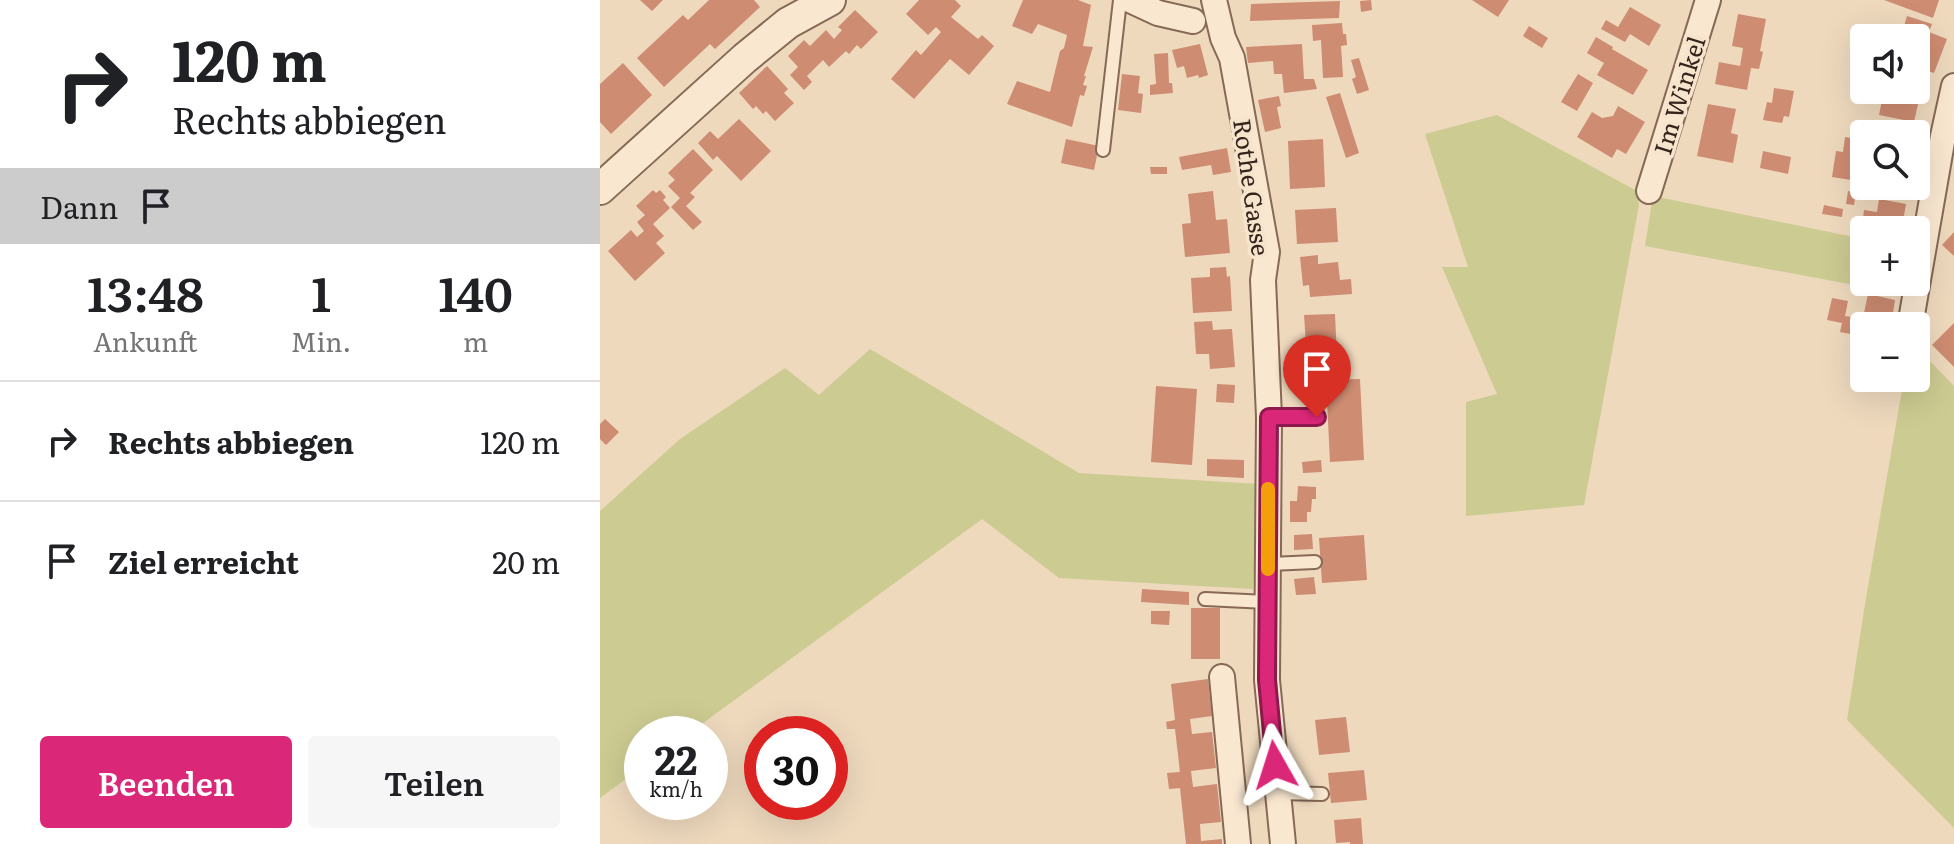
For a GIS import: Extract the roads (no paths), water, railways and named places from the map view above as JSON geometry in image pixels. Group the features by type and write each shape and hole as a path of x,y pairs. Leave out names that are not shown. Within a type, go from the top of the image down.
{"street":[{"path":"600,189 745,58 788,23 830,0"},
{"path":"1130,0 1158,13 1193,21"},
{"name":"Im Winkel","path":"1649,191 1708,0"},
{"name":"Rothe Gasse","path":"1217,10 1223,38 1232,58 1267,252 1263,280 1269,417 1267,680 1283,844"},
{"path":"1912,312 1954,86"},
{"path":"1222,677 1238,844"}],"lane":[{"path":"1103,150 1120,0"},
{"path":"1269,417 1317,417"},
{"path":"1268,564 1315,562"},
{"path":"1205,599 1267,602"},
{"path":"1278,793 1322,794"}]}
